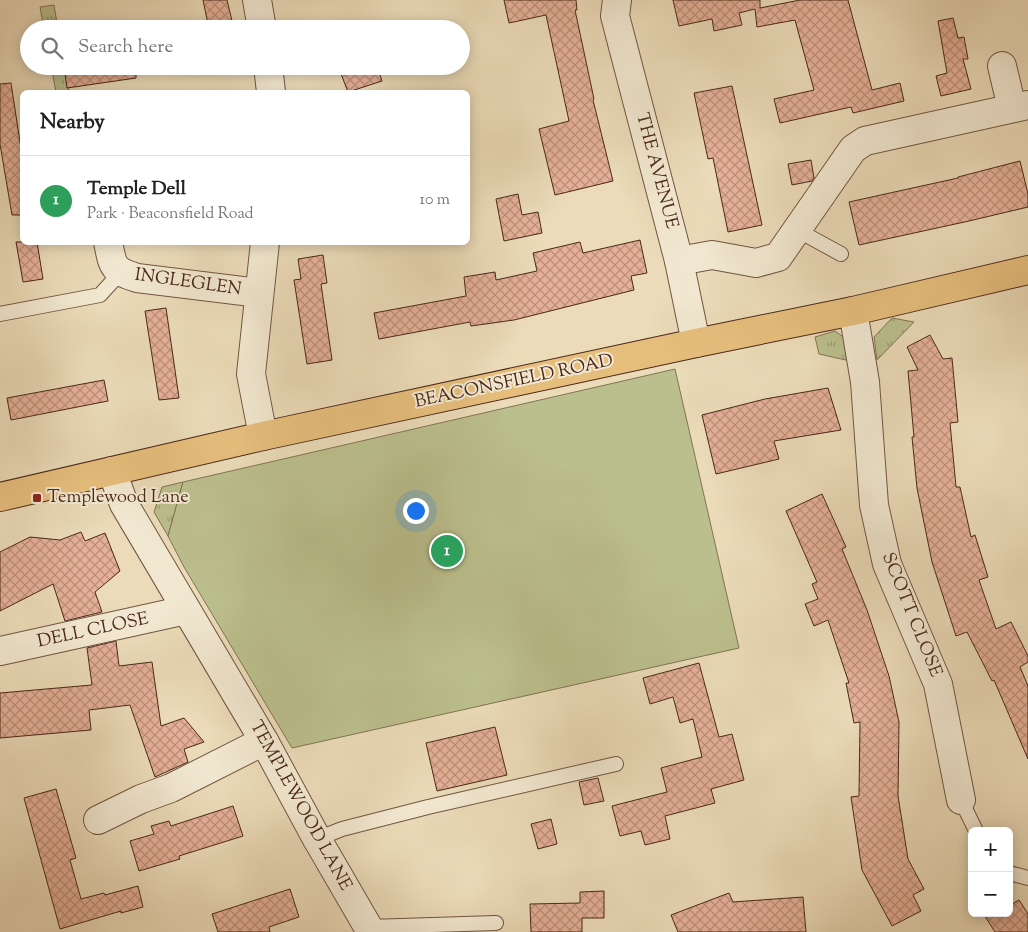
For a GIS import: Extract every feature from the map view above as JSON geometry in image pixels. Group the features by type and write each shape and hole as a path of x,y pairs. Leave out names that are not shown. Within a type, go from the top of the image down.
{"main road":[{"name":"BEACONSFIELD ROAD","path":"0,497 263,436 696,342 852,311 1028,270"}],"street":[{"path":"257,0 260,20"},
{"name":"THE AVENUE","path":"617,0 615,16 680,260 696,342"},
{"path":"680,260 712,254 756,263 778,257 853,149 865,141 1020,107 1002,66"},
{"path":"269,75 271,90"},
{"name":"INGLEGLEN","path":"109,245 112,262 120,273 137,278 259,293"},
{"name":"INGLEGLEN","path":"263,436 251,374 265,245"},
{"name":"SCOTT CLOSE","path":"852,311 865,382 874,505 888,564 938,684 961,800"},
{"name":"TEMPLEWOOD LANE","path":"112,471 124,504 264,742 370,930"},
{"name":"DELL CLOSE","path":"0,651 186,610"},
{"path":"98,820 141,798 171,788 264,742"}],"lane":[{"path":"797,230 841,254"},
{"path":"0,314 100,295 120,273"},
{"path":"317,839 342,829 419,809 616,764"},
{"path":"961,800 974,827"},
{"path":"1013,874 1028,878"},
{"path":"370,930 496,923"}],"green space":[{"path":"54,5 56,20 42,20 40,7"},
{"path":"53,75 66,75 69,90 56,90"},
{"path":"892,318 914,322 877,360 874,337"},
{"path":"835,331 852,343 859,363 819,354 815,337"},
{"path":"675,369 739,648 292,748 184,567 168,536 183,482"},
{"path":"183,482 168,536 154,512 162,487"}],"building":[{"path":"203,0 227,0 232,20 207,20"},
{"path":"504,0 576,0 577,10 575,10 593,100 613,181 555,195 539,129 569,121 546,15 509,23"},
{"path":"673,0 760,0 760,8 800,0 848,0 872,90 900,83 904,101 853,113 851,107 780,123 774,99 814,90 795,20 757,27 755,9 739,13 742,25 714,31 712,19 679,26"},
{"path":"953,18 958,38 964,37 968,59 963,59 971,89 941,96 936,76 947,73 938,21"},
{"path":"65,75 136,75 136,78 67,88"},
{"path":"341,75 380,75 382,81 354,90 347,90"},
{"path":"11,83 20,142 20,215 12,215 0,144 0,84"},
{"path":"732,86 762,225 728,232 713,158 708,159 694,93"},
{"path":"811,160 814,178 812,181 792,185 788,164"},
{"path":"1020,161 1028,194 1028,207 859,245 849,202 958,178"},
{"path":"518,194 522,215 538,212 542,233 504,241 496,199"},
{"path":"640,240 647,273 631,276 634,290 514,320 471,326 470,322 379,339 374,313 466,296 464,277 495,272 496,280 537,271 533,253 580,242 583,253"},
{"path":"16,242 20,242 20,245 37,245 43,279 23,282"},
{"path":"323,255 327,283 321,284 332,360 307,364 294,280 301,279 298,259"},
{"path":"166,308 179,398 159,400 145,311"},
{"path":"930,335 943,359 952,358 958,422 950,423 956,487 960,487 971,537 975,535 988,577 979,580 996,629 1011,622 1028,656 1028,662 1020,667 1028,686 1028,759 994,680 992,681 967,632 956,636 932,562 917,488 912,437 914,437 908,371 918,370 907,347"},
{"path":"104,380 108,401 11,420 7,398"},
{"path":"828,388 841,430 774,441 779,459 716,474 702,415 765,399"},
{"path":"822,494 846,547 842,549 867,610 889,676 899,722 898,796 908,859 924,889 913,895 921,911 892,926 862,870 851,797 859,796 860,722 854,723 846,683 849,683 828,620 814,626 805,604 818,599 812,584 817,582 786,511"},
{"path":"81,532 85,541 105,533 120,571 95,592 102,612 65,621 53,584 0,611 0,552 30,537 60,540"},
{"path":"116,641 119,666 152,662 161,726 184,718 204,742 184,749 188,762 155,777 130,705 89,710 91,730 0,738 0,693 92,685 87,648"},
{"path":"699,663 719,737 732,734 744,780 711,789 715,803 665,816 670,839 645,845 641,831 620,836 612,806 667,792 661,768 702,757 693,719 680,723 673,697 650,704 643,678"},
{"path":"495,727 507,775 437,791 426,743"},
{"path":"598,778 604,801 584,805 579,782"},
{"path":"56,789 76,858 70,860 81,899 138,886 143,907 121,913 121,911 60,929 24,798"},
{"path":"233,806 243,836 179,856 180,859 139,871 130,841 154,834 151,826 169,821 171,826"},
{"path":"551,819 557,844 538,849 531,824"},
{"path":"290,889 299,917 269,927 270,932 218,932 212,914"},
{"path":"604,891 604,918 582,918 582,932 531,932 530,904 580,903 580,892"},
{"path":"729,893 733,902 803,897 806,932 678,932 671,915"},
{"path":"1019,900 1028,914 1028,932 995,932 986,917 1013,917 1013,904"}],"place":[{"name":"Templewood Lane","path":"37,498"},
{"name":"Temple Dell","path":"447,551"}]}
